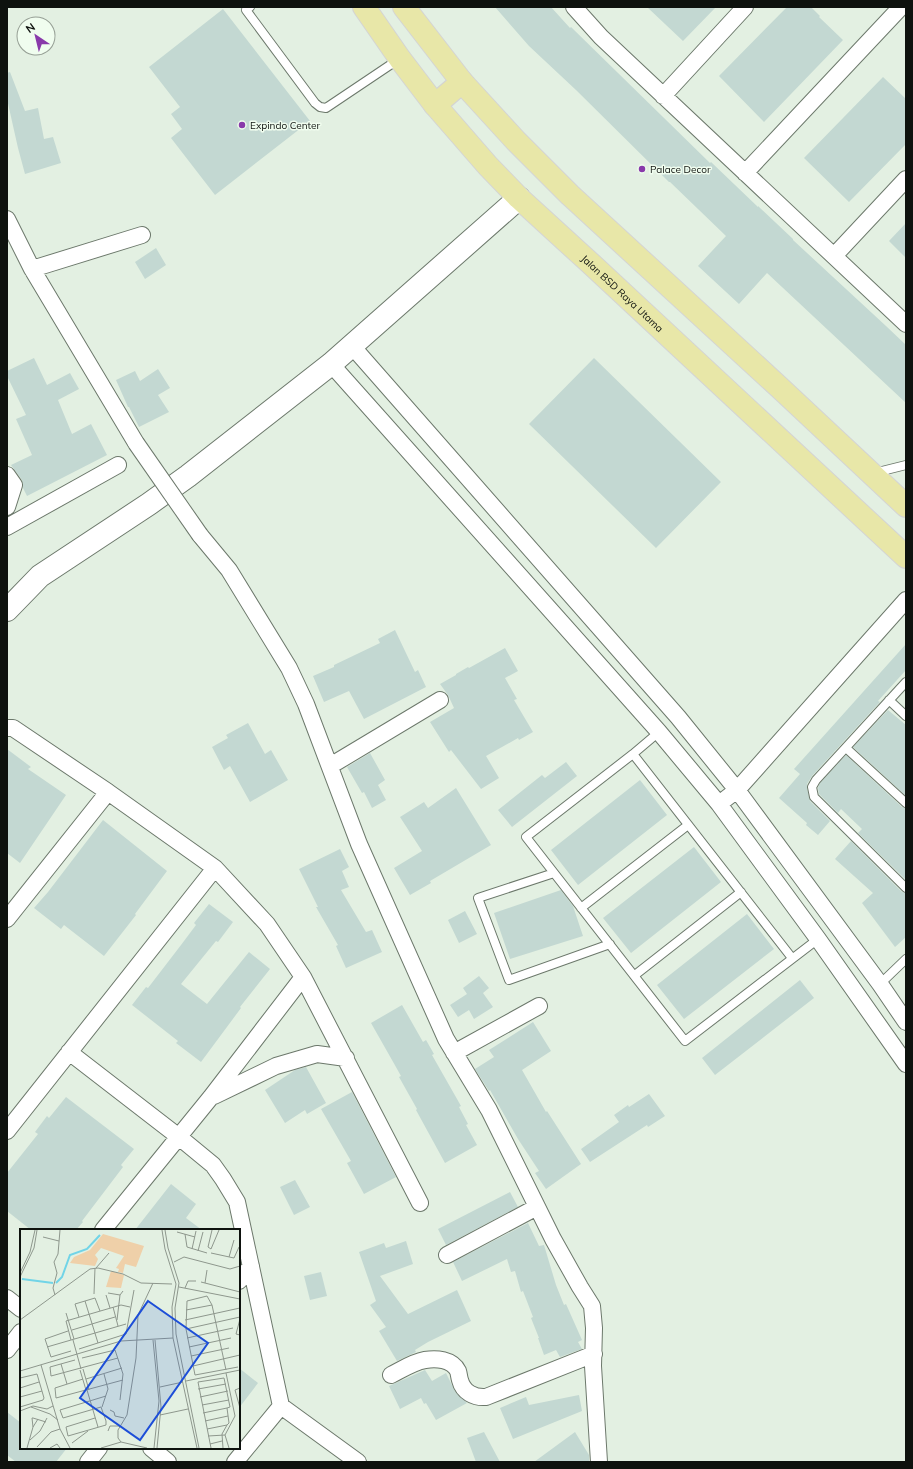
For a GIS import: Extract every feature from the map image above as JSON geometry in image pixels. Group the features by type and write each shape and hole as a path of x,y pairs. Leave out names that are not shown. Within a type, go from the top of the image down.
{"main road":[{"name":"Jalan BSD Raya Utama","path":"364,7 400,59 435,105 488,166 519,198 606,277 906,557"},
{"path":"404,7 462,82 516,141 570,195 780,387 906,506"},
{"path":"435,105 462,82"}],"street":[{"path":"663,96 745,7"},
{"path":"745,173 901,7"},
{"path":"581,9 601,37 906,324"},
{"path":"834,256 906,178"},
{"path":"7,610 40,576 149,504 188,476 331,364 519,198"},
{"path":"7,219 32,268 136,443 200,535 229,570 289,668 306,704 362,852 446,1039 489,1110 537,1207 576,1281 592,1306 594,1328 596,1426 599,1462"},
{"path":"32,268 142,235"},
{"path":"352,346 678,717 737,790 880,984 906,1022"},
{"path":"331,364 659,732 719,804 818,939 906,1064"},
{"path":"7,527 118,465"},
{"path":"7,475 14,485 7,507"},
{"path":"719,804 737,790 906,600"},
{"path":"330,766 440,700"},
{"path":"7,728 13,728 108,792 216,868 267,924 303,977 420,1203"},
{"path":"7,919 108,792"},
{"path":"7,1131 216,868"},
{"path":"105,1229 211,1097 303,977"},
{"path":"454,1053 539,1006"},
{"path":"69,1052 179,1137 213,1165 224,1179 237,1202 281,1406 358,1462"},
{"path":"211,1097 276,1066 317,1054 346,1058"},
{"path":"447,1255 537,1207"},
{"path":"240,1280 251,1266"},
{"path":"7,1298 20,1308"},
{"path":"391,1375 423,1360 446,1360 455,1367 463,1388 468,1393 474,1396 486,1397 594,1354"},
{"path":"235,1462 281,1406"},
{"path":"88,1462 98,1449"},
{"path":"152,1449 168,1462"}],"lane":[{"path":"250,7 246,10 315,103 320,107 326,108 400,59"},
{"path":"871,473 906,465"},
{"path":"906,682 816,780 812,787 814,797 906,888"},
{"path":"889,700 906,716"},
{"path":"659,732 633,754 526,836 554,873 685,1041 818,939"},
{"path":"846,748 906,803"},
{"path":"633,754 792,958"},
{"path":"581,908 688,825"},
{"path":"554,873 478,898 509,980 610,944"},
{"path":"635,975 741,892"},
{"path":"880,984 906,959"}],"building":[{"path":"495,7 551,7 570,28 571,27 710,163 711,162 906,345 906,403 767,273 739,304 698,266 726,236 529,46"},
{"path":"647,7 716,7 683,41"},
{"path":"787,7 811,7 820,16 819,17 843,40 764,122 719,76"},
{"name":"Expindo Center","path":"223,9 310,121 215,195 171,138 182,129 171,114 180,107 149,67"},
{"path":"10,72 25,111 38,108 44,139 53,137 61,163 25,174 7,99 7,73"},
{"path":"883,77 906,99 906,144 849,202 804,158"},
{"path":"906,223 906,258 889,241"},
{"path":"156,248 166,265 145,279 135,262"},
{"path":"34,358 47,385 70,373 79,389 58,400 72,434 91,424 107,455 27,496 23,488 22,480 11,465 32,455 16,419 26,415 7,376 7,371"},
{"path":"594,358 721,482 656,548 529,424"},
{"path":"158,369 170,388 158,395 169,412 139,427 116,380 135,371 140,381"},
{"path":"395,630 415,672 418,670 426,687 364,719 349,691 324,702 313,676 334,667 334,665 380,643 378,639"},
{"path":"906,644 906,670 878,701 880,702 812,776 807,784 810,801 830,821 818,835 779,798 800,774 794,769"},
{"path":"505,648 518,671 505,678 517,699 514,700 533,732 519,740 518,738 486,756 499,778 481,789 451,750 449,752 430,722 454,708 448,695 440,684 468,667 469,668"},
{"path":"888,710 906,725 906,796 853,747"},
{"path":"248,723 265,754 271,750 288,780 250,802 230,766 224,770 212,747 228,738 226,735"},
{"path":"7,749 31,767 28,769 66,795 20,863 7,853"},
{"path":"370,753 385,780 378,785 386,800 372,808 364,792 362,793 347,767"},
{"path":"846,755 902,807 906,808 906,880 858,833 862,829 841,809 838,813 819,794 818,788 820,783"},
{"path":"566,762 577,776 512,827 498,810 542,775 545,778"},
{"path":"640,780 667,815 578,885 551,850"},
{"path":"456,788 491,845 430,881 431,883 410,895 394,868 422,851 400,817 424,802 428,808"},
{"path":"103,820 167,871 135,914 136,915 104,956 64,925 61,929 34,908"},
{"path":"851,841 902,892 906,893 906,937 895,947 862,903 873,893 835,859"},
{"path":"694,847 721,882 631,953 603,918"},
{"path":"340,849 349,867 342,871 349,887 341,890 366,932 372,930 382,952 346,968 336,946 338,945 316,907 318,907 299,869"},
{"path":"561,890 573,906 583,936 510,959 494,913"},
{"path":"209,904 233,922 218,942 216,941 181,984 207,1004 249,952 270,969 240,1007 241,1008 201,1062 176,1043 178,1041 132,1005 146,987 148,988 181,945 196,925 194,923"},
{"path":"465,911 477,934 459,943 448,920"},
{"path":"747,914 774,949 684,1019 657,985"},
{"path":"479,976 489,988 483,993 493,1007 474,1019 469,1010 458,1017 450,1005 467,994 463,988"},
{"path":"800,980 814,998 715,1075 702,1058"},
{"path":"402,1005 423,1042 426,1040 434,1054 432,1055 461,1106 459,1107 468,1124 466,1125 477,1145 445,1163 399,1077 401,1076 371,1023"},
{"path":"533,1022 551,1051 522,1070 546,1112 547,1111 581,1164 546,1189 535,1173 539,1171 518,1139 490,1090 489,1091 475,1069 494,1057 489,1050"},
{"path":"306,1067 326,1103 307,1114 305,1110 285,1123 265,1090 295,1070"},
{"path":"352,1092 396,1177 364,1194 347,1163 351,1161 321,1109"},
{"path":"649,1094 665,1116 648,1127 647,1125 590,1162 581,1149 619,1122 614,1115 628,1105 629,1107"},
{"path":"66,1097 134,1149 121,1165 123,1167 77,1229 30,1229 7,1211 7,1173 38,1134 35,1132 47,1116 49,1118"},
{"path":"295,1180 310,1207 294,1215 280,1187"},
{"path":"171,1184 196,1204 186,1218 201,1229 136,1229"},
{"path":"510,1192 518,1207 446,1245 438,1229"},
{"path":"528,1223 539,1246 544,1245 556,1285 564,1305 566,1304 582,1340 578,1342 582,1349 560,1357 556,1350 544,1355 531,1318 533,1317 523,1291 521,1292 515,1271 511,1272 507,1259 462,1281 453,1262"},
{"path":"406,1241 413,1264 380,1276 408,1314 457,1290 471,1321 428,1342 415,1350 416,1352 397,1361 379,1331 386,1327 370,1305 376,1301 359,1252 384,1243 386,1248"},
{"path":"321,1272 327,1296 310,1300 304,1276"},
{"path":"240,1369 258,1383 240,1407"},
{"path":"425,1370 432,1381 446,1373 456,1393 467,1403 436,1420 426,1403 424,1404 421,1398 400,1409 389,1386"},
{"path":"579,1395 582,1411 513,1439 500,1408 526,1397 529,1405"},
{"path":"7,1412 20,1422 20,1449 66,1449 56,1462 16,1462 7,1455"},
{"path":"484,1432 500,1462 476,1462 467,1438"},
{"path":"575,1432 589,1455 589,1462 534,1462"}],"place":[{"name":"Expindo Center","path":"242,125"},
{"name":"Palace Decor","path":"642,169"}]}
